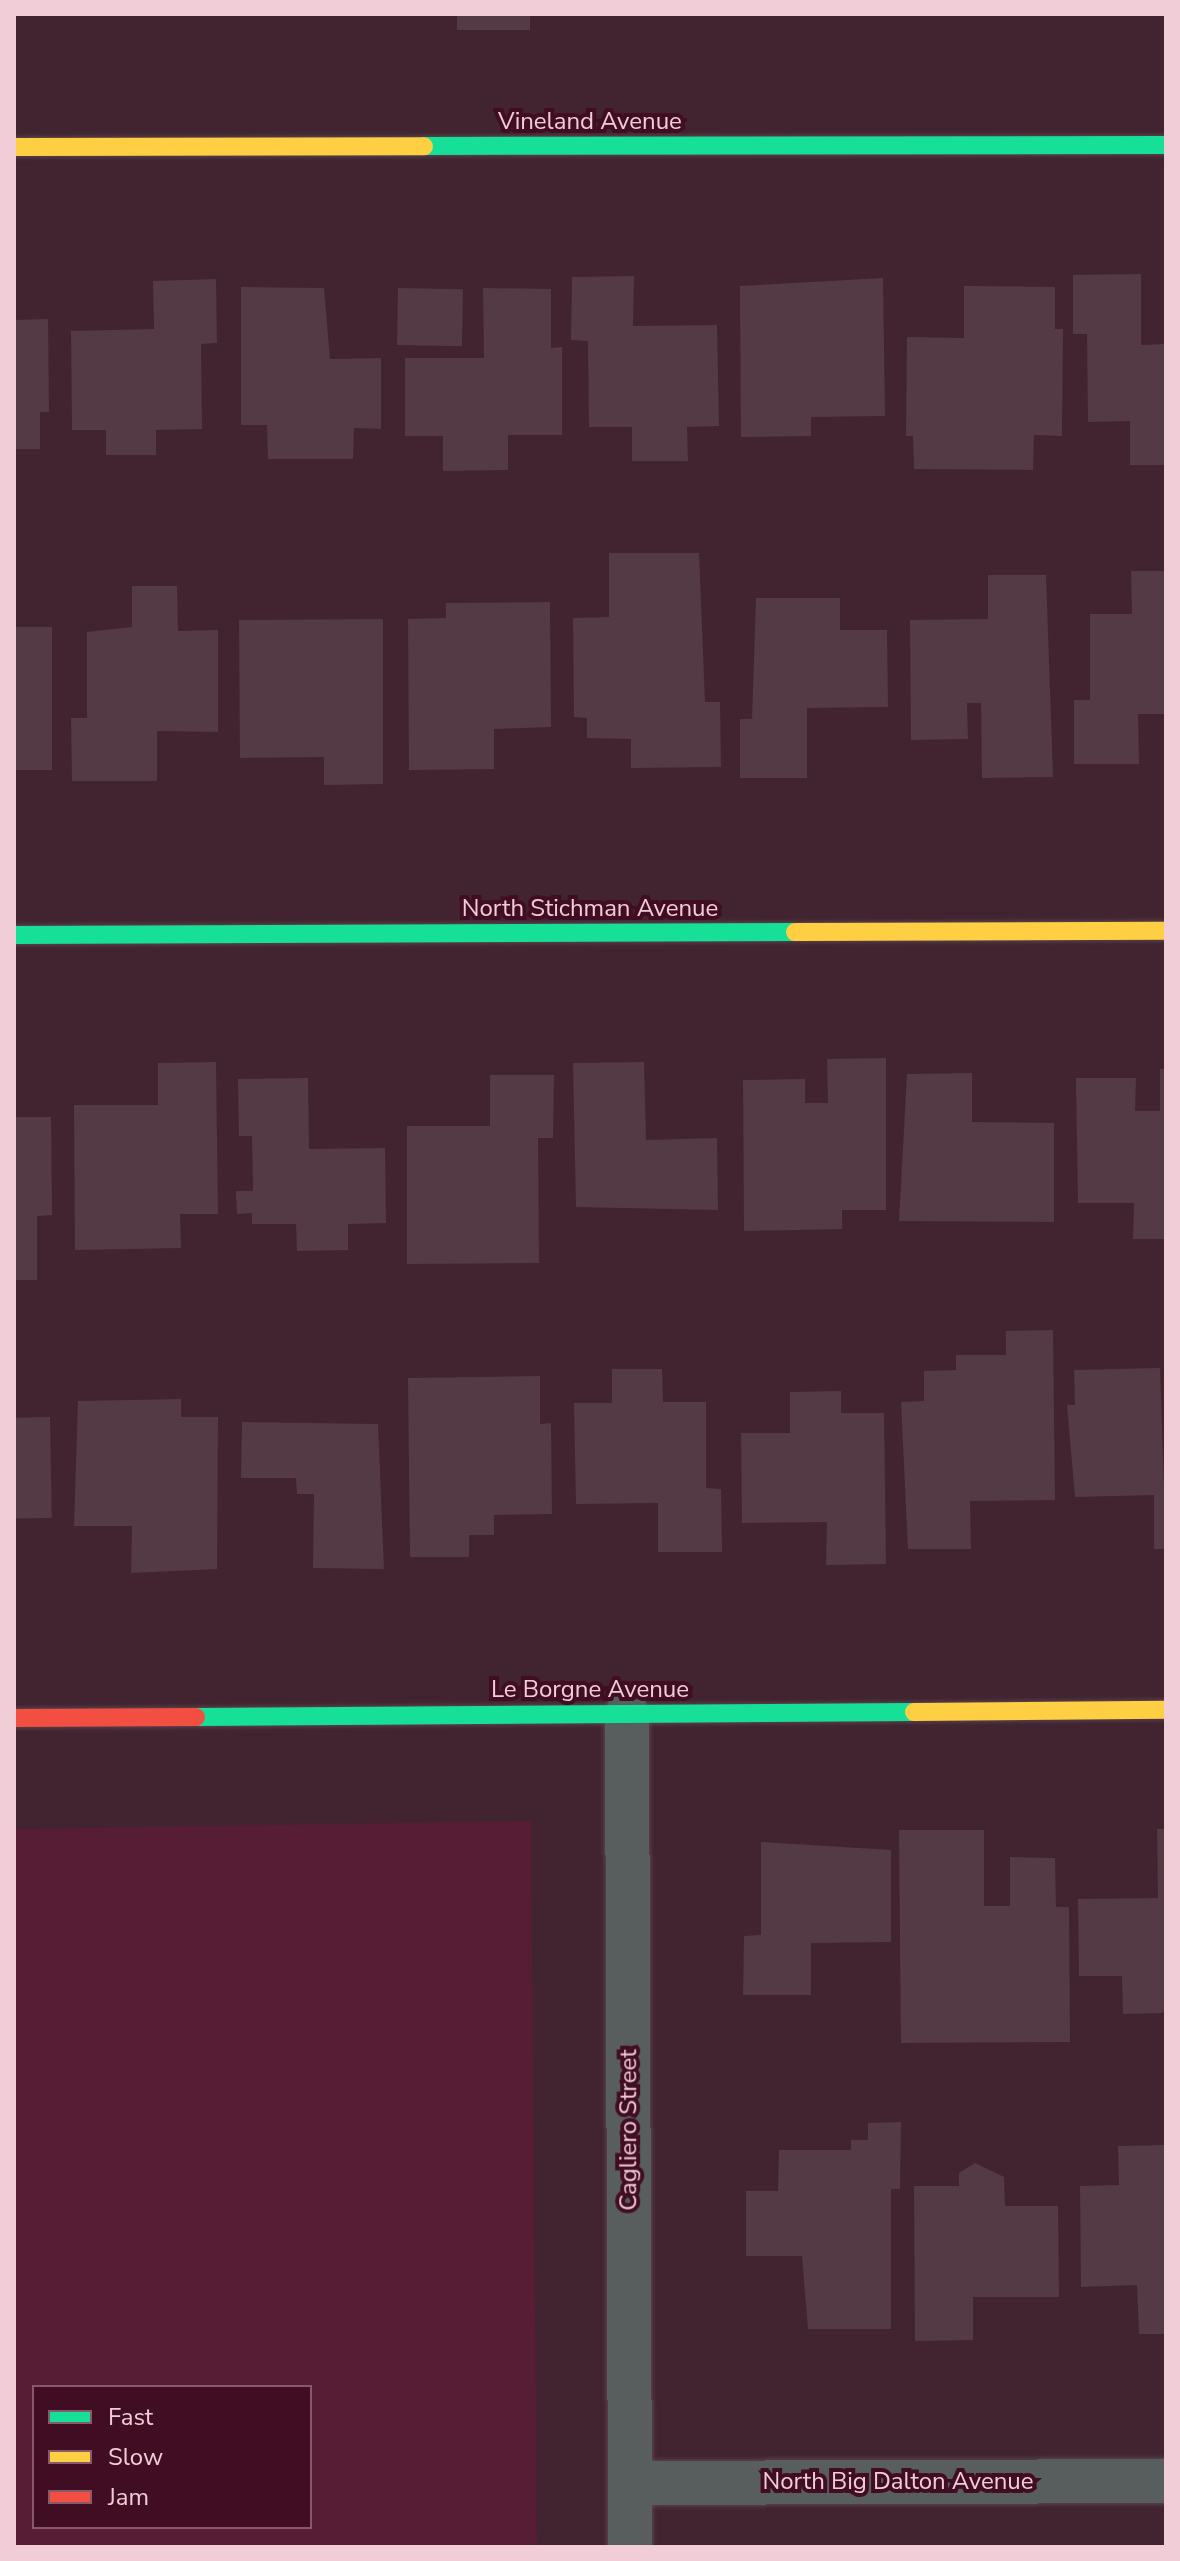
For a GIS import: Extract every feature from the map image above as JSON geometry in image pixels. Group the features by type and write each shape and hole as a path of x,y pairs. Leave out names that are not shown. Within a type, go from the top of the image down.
{"street":[{"name":"Vineland Avenue","path":"14,147 1166,145"},
{"name":"North Stichman Avenue","path":"14,935 1166,931"},
{"name":"Le Borgne Avenue","path":"14,1718 1166,1710"},
{"name":"Cagliero Street","path":"627,1714 630,2547"},
{"name":"North Big Dalton Avenue","path":"630,2483 1166,2481"}],"shaded area":[{"path":"531,1821 537,2547 14,2547 14,1829"}],"building":[{"path":"457,14 530,14 530,30 457,30"},
{"path":"1141,274 1141,345 1166,344 1166,465 1130,465 1130,421 1088,422 1087,334 1073,334 1073,275"},
{"path":"634,276 633,326 717,325 719,426 687,427 688,461 632,461 632,427 589,427 588,341 571,340 572,277"},
{"path":"883,278 885,416 811,417 811,436 741,437 740,286"},
{"path":"216,279 217,343 201,344 202,429 156,430 156,455 106,455 106,430 72,430 71,331 154,329 153,281"},
{"path":"964,286 1055,287 1055,329 1063,329 1062,436 1034,435 1033,470 914,469 913,436 906,436 907,337 964,338"},
{"path":"241,287 324,288 330,359 381,358 381,429 354,428 353,459 268,459 267,425 241,425"},
{"path":"398,288 463,289 462,346 397,345"},
{"path":"483,288 551,289 551,348 562,347 562,435 508,435 508,470 443,471 443,436 405,436 405,358 484,358"},
{"path":"48,319 49,412 40,412 40,449 14,449 14,320"},
{"path":"609,553 699,553 705,702 720,702 721,767 631,768 631,739 587,738 587,718 574,717 573,618 609,617"},
{"path":"1131,571 1166,571 1166,714 1138,714 1139,764 1074,764 1074,700 1090,700 1090,614 1132,614"},
{"path":"988,575 1046,575 1053,777 982,778 981,703 967,703 968,739 911,740 910,620 988,619"},
{"path":"132,586 177,586 178,631 218,630 218,732 157,731 157,781 72,781 71,718 87,718 87,632 132,627"},
{"path":"756,598 840,598 840,630 887,630 888,707 807,708 807,778 740,778 740,719 752,719"},
{"path":"550,602 551,727 494,729 494,769 409,770 408,619 446,618 446,603"},
{"path":"383,619 383,784 324,785 324,757 240,758 239,620"},
{"path":"14,627 52,627 52,770 14,770"},
{"path":"886,1058 886,1210 842,1210 842,1229 744,1231 743,1080 805,1079 805,1103 828,1103 827,1059"},
{"path":"216,1062 218,1214 180,1214 181,1248 75,1250 74,1105 158,1105 158,1063"},
{"path":"644,1062 646,1140 717,1138 718,1210 576,1207 573,1063"},
{"path":"1160,1069 1166,1069 1166,1239 1133,1239 1134,1203 1078,1203 1076,1078 1136,1078 1135,1111 1160,1111"},
{"path":"972,1073 972,1122 1054,1123 1054,1222 899,1221 907,1074"},
{"path":"490,1075 554,1075 553,1138 538,1138 539,1263 407,1264 407,1126 490,1126"},
{"path":"308,1078 309,1149 385,1148 386,1223 348,1224 348,1250 297,1251 296,1224 252,1224 252,1213 237,1214 236,1191 253,1191 252,1136 239,1136 238,1079"},
{"path":"14,1117 51,1117 52,1215 37,1216 37,1280 14,1280"},
{"path":"1053,1330 1055,1500 970,1501 971,1549 908,1549 901,1402 924,1401 924,1371 956,1370 956,1355 1006,1355 1006,1331"},
{"path":"1160,1368 1166,1549 1154,1549 1154,1495 1075,1497 1067,1405 1075,1405 1074,1370"},
{"path":"612,1369 662,1369 663,1402 706,1402 706,1488 721,1489 722,1552 658,1552 658,1503 576,1504 574,1403 612,1403"},
{"path":"540,1376 540,1424 551,1423 552,1514 494,1515 494,1535 469,1535 469,1557 410,1557 408,1378"},
{"path":"841,1391 841,1413 884,1413 886,1564 826,1565 827,1522 742,1523 741,1433 790,1433 790,1392"},
{"path":"181,1399 181,1417 218,1417 217,1569 131,1573 132,1526 74,1526 78,1401"},
{"path":"50,1417 52,1518 16,1519 14,1418"},
{"path":"242,1422 378,1424 384,1569 313,1568 314,1494 297,1494 296,1478 241,1478"},
{"path":"1157,1829 1166,1829 1166,2002 1163,2013 1123,2014 1122,1976 1079,1976 1078,1899 1158,1898"},
{"path":"899,1830 984,1830 984,1906 1010,1906 1010,1857 1055,1858 1056,1907 1069,1907 1070,2042 901,2043"},
{"path":"761,1842 891,1850 891,1942 811,1943 811,1995 743,1995 744,1936 761,1935"},
{"path":"901,2122 900,2189 891,2189 891,2329 808,2329 802,2256 746,2256 746,2191 778,2191 779,2150 851,2150 851,2140 868,2140 868,2123"},
{"path":"1166,2145 1166,2334 1139,2334 1137,2285 1081,2287 1080,2186 1119,2185 1118,2146"},
{"path":"975,2163 1004,2177 1005,2206 1058,2206 1059,2297 973,2297 973,2340 915,2341 914,2186 959,2186 959,2173"}],"traffic: fast":[{"path":"424,146 1166,145"},
{"path":"14,935 795,932"},
{"path":"196,1717 914,1712"}],"traffic: slow":[{"path":"14,147 424,146"},
{"path":"795,932 1166,931"},
{"path":"914,1712 1166,1710"}],"traffic: jam":[{"path":"14,1718 196,1717"}]}
